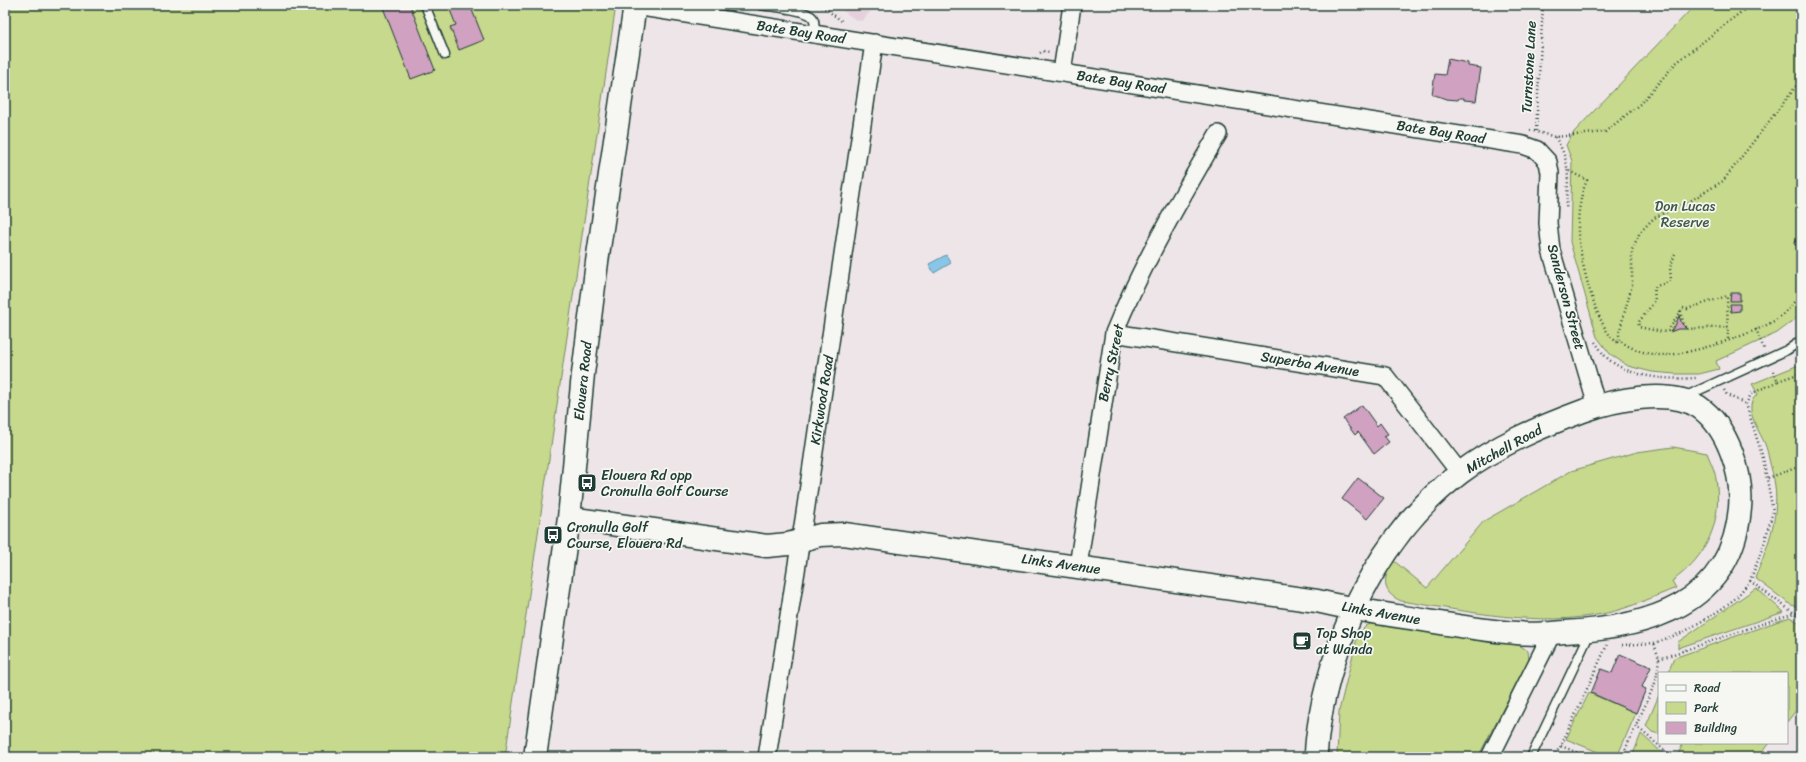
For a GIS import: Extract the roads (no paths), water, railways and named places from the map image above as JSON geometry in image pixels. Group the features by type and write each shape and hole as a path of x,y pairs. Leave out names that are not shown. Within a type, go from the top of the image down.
{"street":[{"path":"1062,72 1072,5"},
{"name":"Bate Bay Road","path":"635,6 710,11 814,33 874,43 1523,145 1537,150 1548,162"},
{"name":"Elouera Road","path":"535,757 569,518 583,374 597,262 635,6"},
{"name":"Kirkwood Road","path":"767,757 801,540 874,43"},
{"name":"Berry Street","path":"1078,566 1114,334 1122,312 1175,208 1218,134"},
{"name":"Sanderson Street","path":"1548,162 1550,173 1548,223 1551,250 1597,406"},
{"name":"Superba Avenue","path":"1114,334 1385,376 1460,473"},
{"name":"Mitchell Road","path":"1316,757 1321,715 1329,677 1353,610 1369,578 1389,547 1407,524 1433,496 1460,473 1486,455 1521,436 1597,406 1658,397 1688,402"},
{"name":"Links Avenue","path":"569,518 767,546 778,546 820,535 844,534 1317,601 1353,610 1483,630 1520,634 1591,631 1634,624 1658,616 1683,603 1705,587 1720,569 1732,548 1738,525 1740,503 1734,462 1728,445 1712,418 1688,402"},
{"path":"1490,757 1552,632"}],"lane":[{"path":"425,5 445,55"},
{"path":"760,5 807,12 813,17 815,22 814,33"},
{"path":"1688,402 1801,341"},
{"path":"1531,757 1591,631"}],"water":[{"path":"946,255 951,263 934,273 929,264"}],"place":[{"name":"Elouera Rd opp Cronulla Golf Course","path":"587,483"},
{"name":"Cronulla Golf Course, Elouera Rd","path":"553,535"},
{"name":"Top Shop at Wanda","path":"1302,641"}],"park label":[{"name":"Don Lucas Reserve","path":"1685,214"}]}
